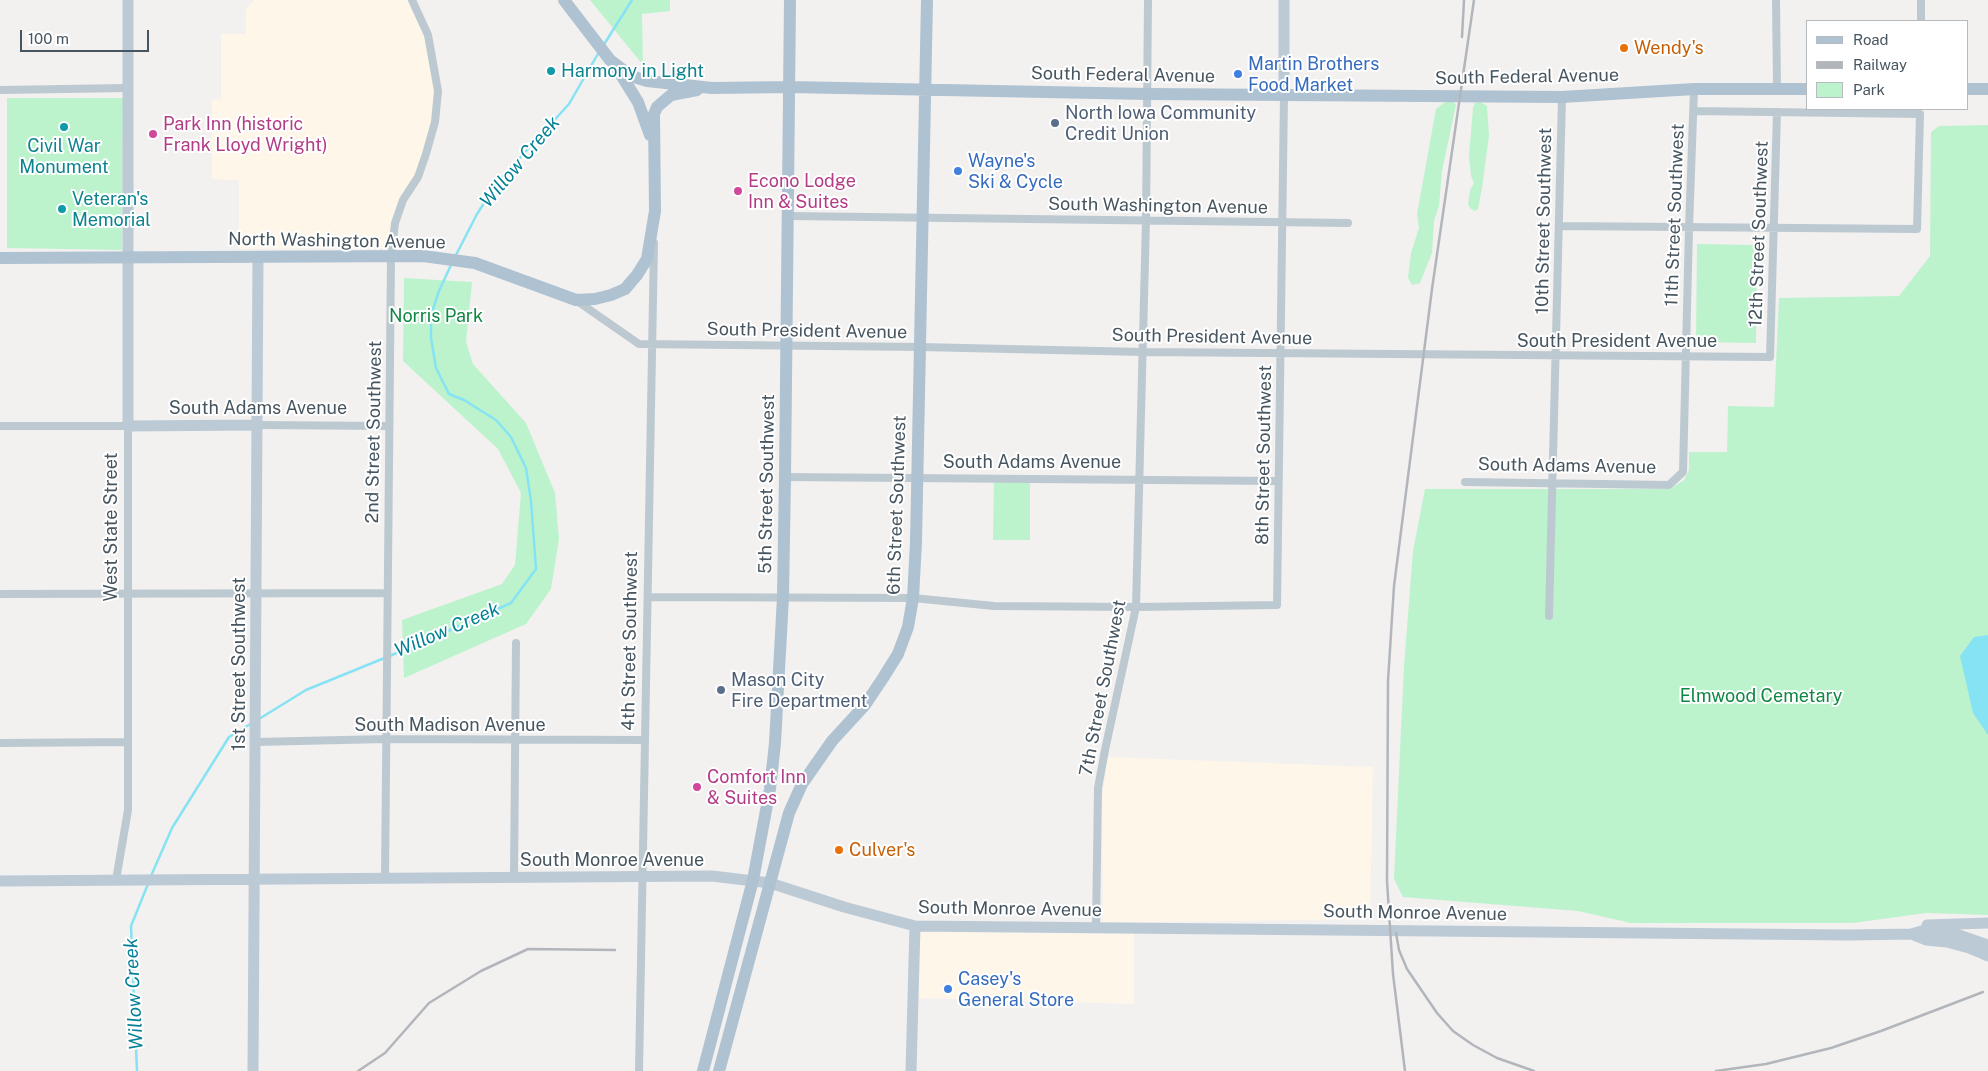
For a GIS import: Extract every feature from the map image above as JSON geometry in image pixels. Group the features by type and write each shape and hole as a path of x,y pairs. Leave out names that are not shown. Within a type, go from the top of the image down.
{"main road":[{"name":"South Federal Avenue","path":"564,0 610,60 631,76 647,81 712,88 790,87 1148,94 1562,97 1694,90 1806,89"},
{"name":"5th Street Southwest","path":"753,880 770,789 775,743 782,597 787,345 790,0"},
{"name":"6th Street Southwest","path":"770,883 789,813 802,784 832,741 865,705 898,654 908,627 913,598 916,542 927,0"},
{"path":"1284,0 1284,95"},
{"name":"West State Street","path":"128,2 128,426"},
{"path":"610,60 638,102 654,148"},
{"name":"North Washington Avenue","path":"0,258 424,256 475,263 576,300 595,299 625,289 638,275 647,259 655,211 654,121 658,107 671,95 712,88"},
{"path":"1968,89 1988,89"},
{"name":"1st Street Southwest","path":"253,1071 258,257"},
{"name":"South Adams Avenue","path":"128,426 257,425"},
{"name":"South Monroe Avenue","path":"0,881 712,876 770,883 844,907 915,926 1849,935 1911,934 1925,930 1956,934 1988,945"},
{"path":"703,1071 753,880"},
{"path":"719,1071 770,883"},
{"path":"1849,935 1918,925 1988,924"},
{"path":"911,1071 915,926"},
{"name":"South Monroe Avenue","path":"1911,934 1926,940 1947,942 1969,948 1988,956"}],"street":[{"name":"2nd Street Southwest","path":"385,878 391,257 395,222 403,200 418,176 426,154 435,122 438,91 428,35 412,0"},
{"name":"7th Street Southwest","path":"1096,928 1098,788 1104,750 1136,607 1146,221 1148,0"},
{"path":"1776,0 1776,89"},
{"path":"1921,0 1921,20"},
{"path":"0,90 128,88"},
{"name":"11th Street Southwest","path":"1669,484 1683,472 1694,90"},
{"name":"8th Street Southwest","path":"1136,607 1277,605 1284,95"},
{"name":"10th Street Southwest","path":"1550,616 1562,97"},
{"path":"1559,226 1917,229 1920,114 1694,111"},
{"name":"12th Street Southwest","path":"1770,357 1777,112"},
{"name":"4th Street Southwest","path":"639,1071 655,211"},
{"name":"South Washington Avenue","path":"788,216 1348,223"},
{"path":"576,300 639,344 654,344"},
{"name":"South President Avenue","path":"654,344 1142,352 1770,357"},
{"name":"South Adams Avenue","path":"257,425 388,426"},
{"path":"0,426 128,426"},
{"name":"West State Street","path":"120,880 128,810 128,426"},
{"name":"South Adams Avenue","path":"785,477 1278,481"},
{"name":"South Adams Avenue","path":"1465,482 1669,484"},
{"path":"0,594 387,593"},
{"path":"648,597 913,598 994,606 1136,607"},
{"path":"514,878 516,643"},
{"name":"South Madison Avenue","path":"256,741 386,739 645,740"},
{"path":"0,743 128,742"}],"shaded area":[{"path":"254,0 412,0 428,35 438,91 426,154 402,199 391,248 239,249 239,180 212,179 212,100 221,99 221,34 246,34 246,9"},
{"path":"1108,757 1373,767 1370,919 1103,923 1102,797"},
{"path":"917,932 1134,934 1134,1004 917,998"}],"green space":[{"path":"590,0 670,0 670,11 642,14 643,65"},
{"path":"7,98 123,98 122,250 7,248"},
{"path":"1448,100 1453,101 1456,105 1442,171 1439,206 1434,221 1432,253 1420,283 1412,285 1408,278 1411,253 1419,228 1417,214 1436,109"},
{"path":"1480,102 1487,106 1489,136 1482,188 1478,209 1475,211 1468,205 1470,190 1474,183 1471,176 1469,156 1473,108 1475,103"},
{"name":"Elmwood Cemetary","path":"1988,125 1988,915 1926,913 1853,923 1631,923 1578,911 1403,897 1394,879 1404,666 1413,551 1425,489 1670,489 1684,480 1689,470 1689,452 1727,452 1728,406 1774,407 1779,298 1899,296 1930,256 1931,132 1939,126"},
{"path":"1697,244 1757,245 1756,343 1696,342"},
{"name":"Norris Park","path":"404,278 472,282 466,342 473,364 526,423 555,493 559,539 551,589 526,624 404,678 402,620 502,584 515,565 521,493 498,449 403,361"},
{"path":"994,479 1030,479 1030,540 993,540"}],"water":[{"path":"1988,635 1988,735 1973,713 1960,656 1974,637"}],"waterway":[{"name":"Willow Creek","path":"603,46 632,0"},
{"name":"Willow Creek","path":"456,255 477,214 497,183 569,104 599,52"},
{"name":"Willow Creek","path":"259,719 306,690 414,646 511,603 536,569 531,501 526,468 511,437 496,420 464,400 449,394 436,368 431,338 431,315 451,265"},
{"name":"Willow Creek","path":"151,876 172,828 229,737 252,723"},
{"name":"Willow Creek","path":"137,1071 131,926 148,884"}],"railway":[{"path":"1462,37 1464,0"},
{"path":"1405,1071 1393,974 1387,881 1388,681 1394,586 1432,289 1474,0"},
{"path":"1396,933 1399,950 1407,969 1437,1013 1453,1031 1497,1058 1534,1071"},
{"path":"358,1071 385,1053 429,1003 481,971 528,949 615,950"},
{"path":"1716,1071 1766,1064 1831,1048 1983,992"}],"place":[{"name":"Wendy's","path":"1624,48"},
{"name":"Harmony in Light","path":"551,71"},
{"name":"Martin Brothers Food Market","path":"1238,74"},
{"name":"North Iowa Community Credit Union","path":"1055,123"},
{"name":"Civil War Monument","path":"64,127"},
{"name":"Park Inn (historic Frank Lloyd Wright)","path":"153,134"},
{"name":"Wayne's Ski & Cycle","path":"958,171"},
{"name":"Econo Lodge Inn & Suites","path":"738,191"},
{"name":"Veteran's Memorial","path":"62,209"},
{"name":"Mason City Fire Department","path":"721,690"},
{"name":"Comfort Inn & Suites","path":"697,787"},
{"name":"Culver's","path":"839,850"},
{"name":"Casey's General Store","path":"948,989"}]}
